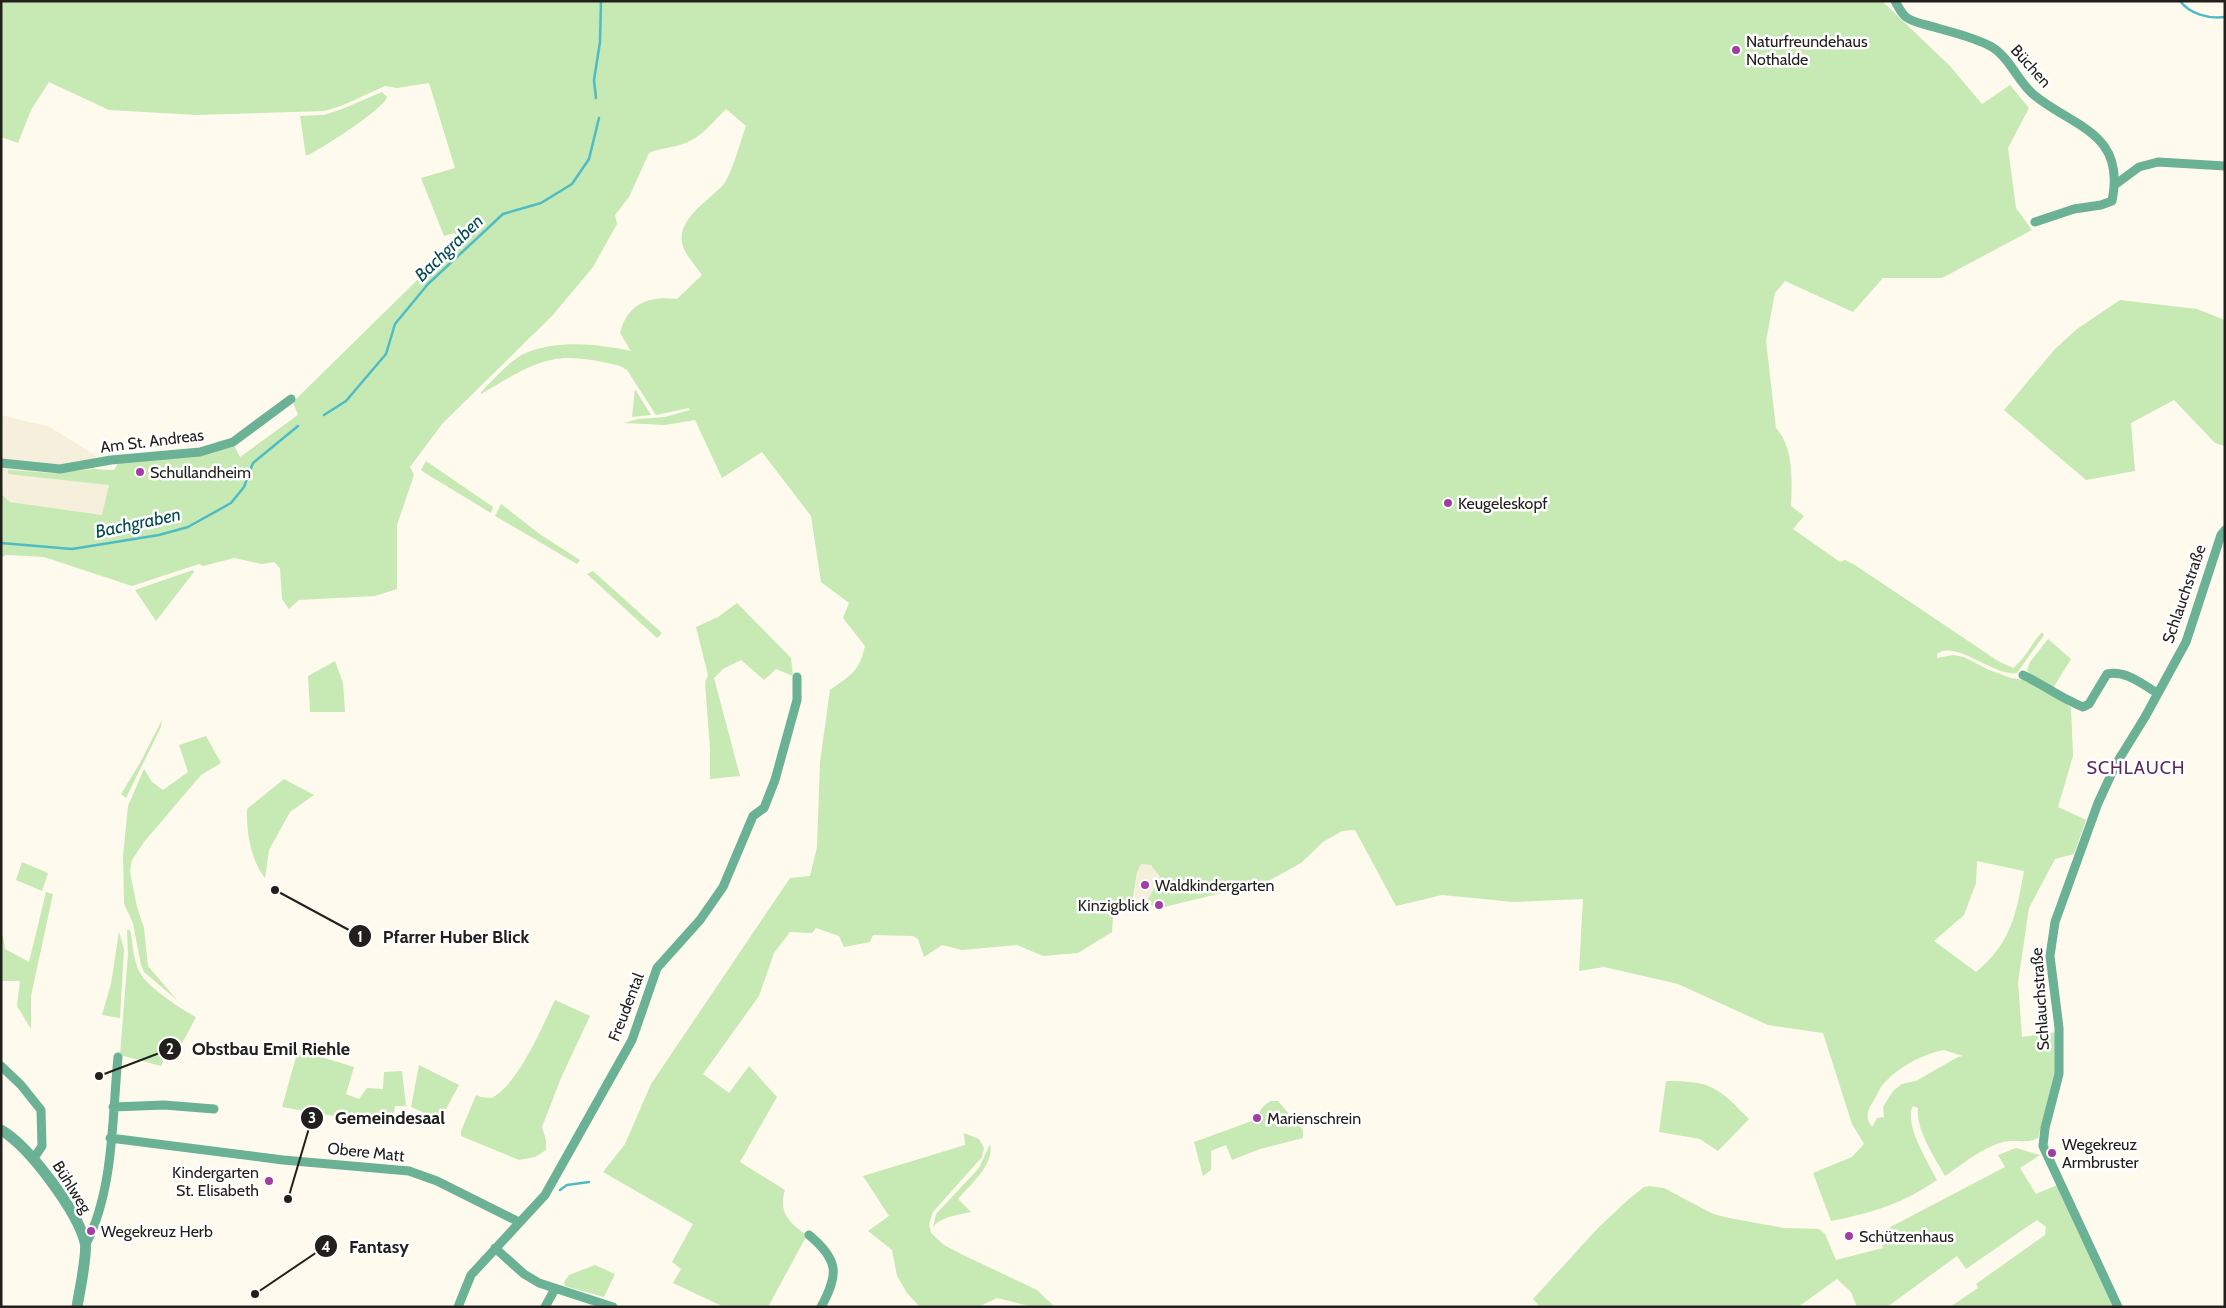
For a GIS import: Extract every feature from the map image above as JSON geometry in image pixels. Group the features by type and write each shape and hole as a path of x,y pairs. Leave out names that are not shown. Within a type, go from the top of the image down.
{"street":[{"name":"Büchen","path":"1895,1 1904,15 1915,22 1970,38 2000,53 2014,74 2033,94 2101,139 2110,158 2116,184"},
{"path":"2036,222 2074,209 2101,205 2112,201 2116,184 2139,167 2158,162 2225,166"},
{"name":"Am St. Andreas","path":"1,463 60,469 111,460 200,452 233,442 291,399"},
{"name":"Schlauchstraße","path":"2118,1307 2043,1146 2045,1128 2059,1074 2059,1028 2050,956 2055,922 2098,803 2116,764 2186,642 2221,535 2225,530"},
{"path":"2023,675 2048,688 2065,700 2083,707 2089,704 2107,674 2116,672 2132,677 2157,694"},
{"name":"Freudental","path":"458,1307 471,1275 545,1195 632,1040 657,968 700,920 719,894 753,816 764,808 775,780 781,750 797,700 797,677"},
{"path":"77,1307 86,1244 97,1224 105,1188 118,1058"},
{"path":"1,1066 21,1085 41,1110 42,1146 34,1158"},
{"path":"113,1107 164,1105 214,1109"},
{"name":"Bühlweg","path":"1,1130 10,1135 34,1158 74,1217 86,1244"},
{"name":"Obere Matt","path":"110,1138 283,1160 409,1171 437,1181 519,1222"},
{"path":"809,1235 822,1247 834,1267 835,1276 822,1307"},
{"path":"495,1248 524,1274 539,1283 609,1305"},
{"path":"545,1307 555,1288"}],"shaded area":[{"path":"1,415 50,427 96,456 94,469 8,473 109,485 103,515 10,502 1,494"},
{"name":"Waldkindergarten","path":"1141,864 1151,865 1160,877 1147,902 1134,902 1137,872"}],"green space":[{"path":"1,1 1882,1 1950,66 1982,104 2010,85 2029,108 2008,148 2016,208 2032,230 1942,278 1883,278 1853,312 1785,281 1775,293 1766,341 1776,428 1786,445 1791,465 1791,506 1804,516 1793,529 1840,562 1845,560 1855,565 1998,661 2013,668 2042,632 2044,635 2017,673 1997,670 1965,654 1954,651 1945,651 1937,654 1937,658 1953,655 1964,657 1989,670 2011,678 2024,680 2051,691 2071,708 2073,756 2058,807 2086,820 2074,854 2055,859 2029,908 2018,982 2022,1037 2056,1032 2055,1075 2038,1138 2029,1141 2007,1141 1987,1148 1945,1176 1923,1134 1918,1117 1918,1108 1913,1106 1911,1122 1914,1133 1937,1180 1899,1201 1860,1215 1831,1221 1813,1173 1852,1157 1864,1144 1852,1124 1823,1033 1768,1025 1678,984 1604,967 1579,971 1583,899 1514,902 1442,895 1396,906 1355,830 1342,831 1323,842 1301,863 1267,882 1160,908 1156,908 1147,902 1160,877 1151,865 1141,864 1137,872 1132,905 1113,915 1112,932 1078,953 1043,956 1017,945 962,950 942,945 924,957 918,939 913,936 873,935 870,942 844,947 839,936 816,928 812,933 790,932 774,953 759,996 703,1074 729,1093 749,1066 777,1097 740,1162 785,1190 783,1198 784,1211 790,1221 807,1235 768,1307 724,1307 673,1283 681,1269 672,1262 693,1224 603,1172 625,1144 651,1084 790,878 810,876 817,847 820,762 830,690 857,667 865,646 843,618 849,603 821,582 811,516 762,452 722,478 695,420 665,425 624,423 638,419 665,417 690,410 689,408 656,415 627,370 620,366 603,362 568,358 542,362 481,394 481,392 516,359 540,348 579,344 631,351 620,333 628,315 634,308 657,299 677,299 702,275 684,249 683,229 694,212 724,184 733,165 746,126 726,109 695,138 679,145 649,153 629,197 615,215 617,224 593,267 552,316 442,424 410,467 414,475 397,525 397,589 375,596 299,600 289,609 282,599 280,568 274,562 262,564 234,558 203,566 199,564 132,586 44,557 6,555 1,558 1,494 10,502 102,515 109,485 8,474 8,470 54,473 94,469 114,470 118,463 234,445 240,457 298,415 293,402 459,239 454,233 444,236 421,178 455,168 429,83 397,88 385,86 341,106 324,111 196,115 109,110 49,82 31,110 18,143 1,137","holes":["1977,861 2024,871 2015,914 2005,938 1998,950 1976,972 1934,941 1964,915 1976,883","1944,1050 1963,1056 1916,1081 1902,1084 1893,1091 1883,1107 1884,1117 1877,1118 1872,1127 1868,1121 1868,1111 1885,1082 1912,1062 1928,1054"]},
{"path":"382,92 387,97 375,110 337,138 306,156 300,116 324,115"},
{"path":"2120,300 2197,309 2225,320 2225,446 2215,443 2174,400 2131,423 2135,471 2086,480 2004,410 2055,349 2077,329"},
{"path":"635,389 651,415 632,417"},
{"path":"426,461 493,507 491,513 421,470"},
{"path":"501,504 541,535 580,560 577,564 495,516"},
{"path":"193,570 194,572 156,621 135,590"},
{"path":"593,571 662,633 657,638 587,574"},
{"path":"737,603 791,658 793,676 776,669 764,680 741,660 723,669 714,678 740,776 710,779 710,749 705,683 708,675 696,627 718,617"},
{"path":"2048,639 2071,659 2053,688 2027,670 2030,662"},
{"path":"335,661 343,683 345,712 310,712 308,676"},
{"path":"162,720 161,727 126,798 121,794 140,763"},
{"path":"206,736 221,763 201,775 144,842 132,860 130,872 137,907 144,928 148,966 177,1000 144,972 133,923 124,904 123,856 128,806 144,769 152,782 163,790 188,772 179,745"},
{"path":"284,779 314,795 290,812 269,850 265,878 256,863 250,845 247,809"},
{"path":"22,862 48,873 42,891 16,880"},
{"path":"46,892 53,894 31,996 31,1029 17,1006 20,981 1,981 1,936 3,936 5,949 29,962"},
{"path":"127,930 130,930 136,962 142,976 167,999 196,1017 177,1053 168,1050 161,1066 120,1055 128,954"},
{"path":"119,932 124,949 120,1018 102,1015 111,984"},
{"path":"555,1000 590,1016 561,1078 542,1127 546,1140 546,1150 535,1157 519,1160 461,1136 461,1131 476,1095 492,1098 502,1091 529,1054"},
{"path":"298,1050 354,1067 346,1094 359,1099 367,1088 383,1089 384,1072 402,1071 406,1106 395,1106 392,1126 282,1107"},
{"path":"419,1065 459,1085 440,1120 411,1107"},
{"path":"1666,1081 1694,1082 1713,1088 1749,1119 1718,1151 1700,1139 1659,1132"},
{"path":"1271,1101 1278,1101 1303,1130 1303,1138 1260,1149 1232,1160 1226,1145 1211,1151 1211,1170 1203,1176 1194,1142 1252,1121 1257,1117 1263,1106"},
{"path":"964,1133 979,1139 984,1148 982,1157 933,1212 929,1224 931,1233 944,1245 1037,1290 1055,1307 1033,1307 997,1298 978,1307 920,1307 907,1293 897,1276 892,1250 868,1231 889,1216 863,1176 965,1145"},
{"path":"990,1144 991,1152 985,1166 975,1181 958,1199 971,1212 946,1218 933,1227 936,1214 979,1168"},
{"path":"2016,1148 2040,1155 2020,1168 2036,1194 2057,1185 2115,1307 1950,1307 1978,1288 1976,1284 2045,1235 2046,1227 2037,1220 1966,1269 1957,1256 1887,1307 1857,1307 1851,1292 1837,1279 1798,1307 1540,1307 1533,1299 1598,1228 1644,1187 1664,1188 1713,1214 1729,1218 1784,1228 1819,1229 1825,1234 1836,1260 1883,1248 1879,1233 2005,1167 1998,1155"},
{"path":"595,1265 615,1274 604,1297 565,1286 564,1282 569,1275"}],"waterway":[{"name":"Bachgraben","path":"596,98 594,80 600,42 601,1"},
{"path":"2180,1 2184,6 2200,15 2225,17"},
{"name":"Bachgraben","path":"324,415 346,401 386,354 395,324 428,284 503,214 541,203 572,184 589,159 599,118"},
{"name":"Bachgraben","path":"1,543 72,549 159,535 188,527 231,503 244,487 253,463 298,426"},
{"path":"560,1190 567,1185 589,1182"}],"place":[{"name":"Naturfreundehaus Nothalde","path":"1736,50"},
{"name":"Schullandheim","path":"140,472"},
{"name":"Keugeleskopf","path":"1448,503"},
{"name":"Waldkindergarten","path":"1145,885"},
{"name":"Pfarrer Huber Blick","path":"275,890"},
{"name":"Kinzigblick","path":"1159,905"},
{"name":"Obstbau Emil Riehle","path":"99,1076"},
{"name":"Marienschrein","path":"1257,1118"},
{"name":"Wegekreuz Armbruster","path":"2052,1153"},
{"name":"Kindergarten St. Elisabeth","path":"269,1181"},
{"name":"Gemeindesaal","path":"288,1199"},
{"name":"Wegekreuz Herb","path":"91,1231"},
{"name":"Schützenhaus","path":"1849,1236"},
{"name":"Fantasy","path":"255,1294"}],"district":[{"name":"SCHLAUCH","path":"2136,768"}]}
